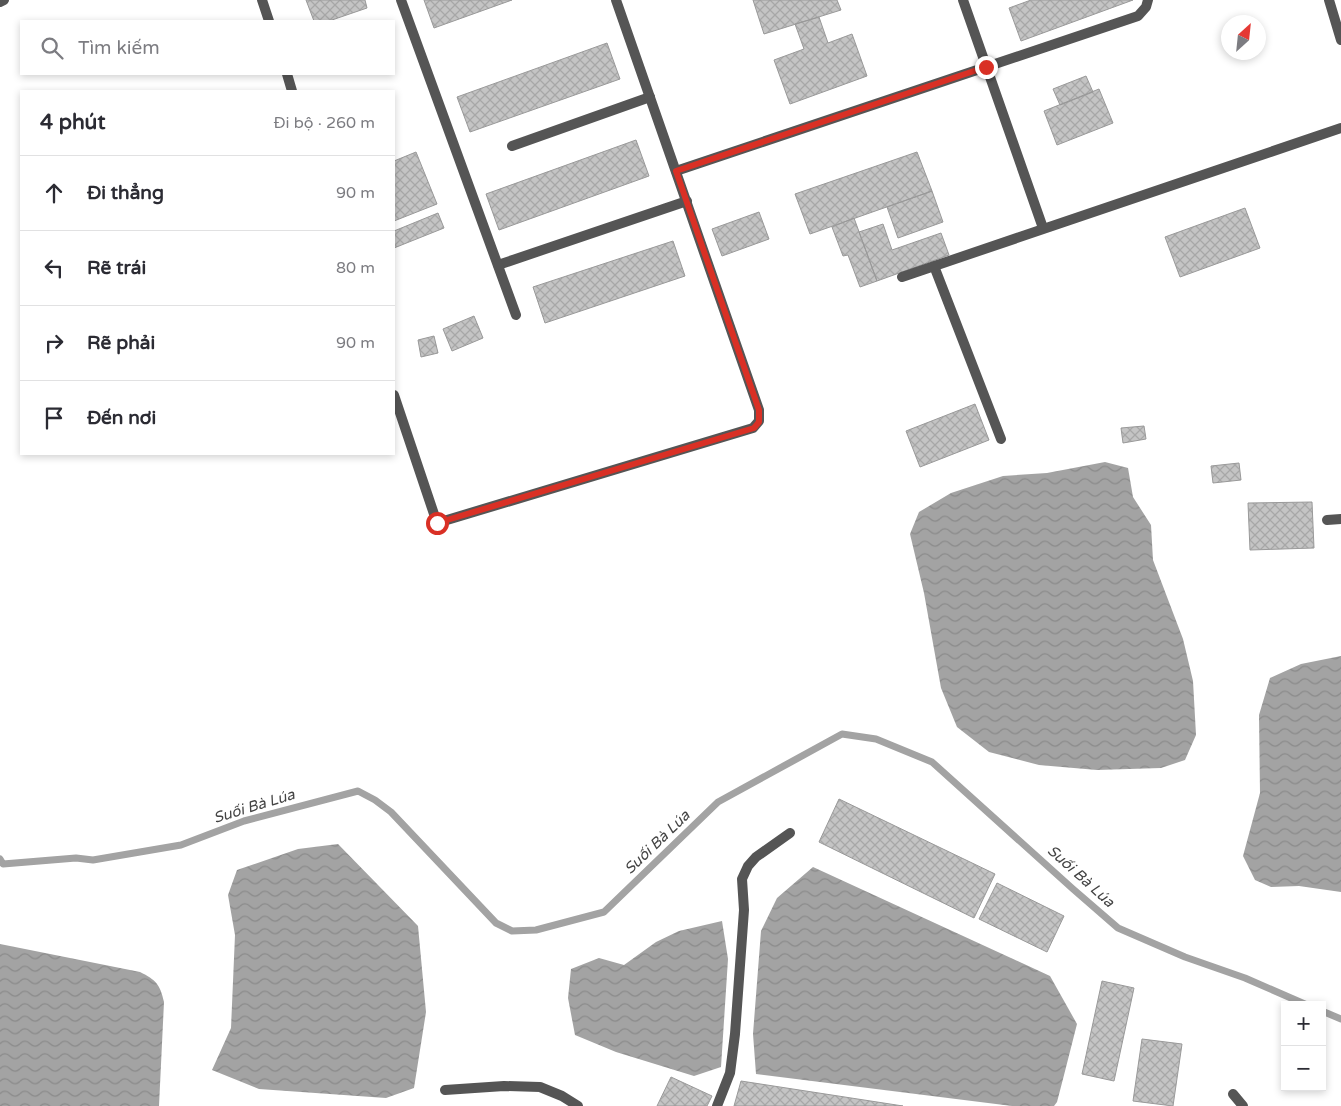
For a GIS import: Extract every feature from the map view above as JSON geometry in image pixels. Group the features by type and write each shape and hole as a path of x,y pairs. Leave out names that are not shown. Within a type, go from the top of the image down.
{"street":[{"path":"0,2 4,0"},
{"path":"262,0 269,20"},
{"path":"401,0 516,315"},
{"path":"395,398 437,523 754,428 759,422 759,410 616,0"},
{"path":"963,0 1043,228"},
{"path":"676,171 1138,16 1146,7 1148,0"},
{"path":"1329,0 1341,40"},
{"path":"287,75 292,90"},
{"path":"512,146 650,97"},
{"path":"902,277 1341,128"},
{"path":"498,265 687,201"},
{"path":"934,266 1001,439"},
{"path":"1327,520 1341,519"},
{"path":"717,1106 730,1073 735,1034 744,910 742,879 748,866 756,857 790,833"},
{"path":"445,1090 504,1086 540,1087 562,1096 578,1106"},
{"path":"1233,1094 1243,1106"}],"water":[{"path":"1105,462 1128,468 1133,497 1151,525 1153,560 1183,639 1193,681 1196,735 1185,760 1161,768 1097,770 1039,765 989,752 957,727 941,688 924,593 910,534 919,512 951,493 1003,476 1047,473"},
{"path":"1341,656 1341,892 1299,886 1271,887 1255,880 1243,856 1260,793 1259,715 1270,678 1301,664"},
{"path":"338,844 418,926 426,1012 414,1088 386,1098 259,1089 212,1070 231,1028 235,935 228,895 237,870 298,849"},
{"path":"813,867 1050,976 1077,1024 1057,1102 1054,1106 1012,1106 756,1074 753,1034 761,931 777,898"},
{"path":"722,921 728,959 721,1067 694,1076 616,1052 575,1035 568,998 571,969 599,958 624,965 656,942 679,931"},
{"path":"0,944 140,972 154,980 161,991 164,1002 159,1106 0,1106"}],"building":[{"path":"306,0 365,0 367,8 332,20 314,20"},
{"path":"424,0 512,0 434,28"},
{"path":"753,0 837,0 841,10 764,34"},
{"path":"1031,0 1133,0 1021,41 1009,8"},
{"path":"819,17 828,43 852,34 867,76 790,104 774,60 804,49 795,24"},
{"path":"607,43 620,79 470,132 457,97"},
{"path":"1086,76 1093,92 1060,105 1053,89"},
{"path":"1099,89 1113,123 1057,145 1044,111"},
{"path":"636,140 649,176 499,230 486,194"},
{"path":"416,152 437,204 395,221 395,161"},
{"path":"917,152 932,191 810,234 795,194"},
{"path":"932,191 943,222 898,238 887,207"},
{"path":"1245,208 1260,248 1180,277 1165,237"},
{"path":"759,212 769,239 722,256 712,229"},
{"path":"438,213 444,228 395,248 395,231"},
{"path":"854,218 877,281 860,287 848,255 843,256 832,227"},
{"path":"883,224 892,250 941,233 949,255 877,281 859,232"},
{"path":"673,241 685,276 545,323 533,287"},
{"path":"474,316 483,338 452,351 443,329"},
{"path":"434,336 438,353 421,357 418,340"},
{"path":"975,404 989,440 920,467 906,431"},
{"path":"1144,426 1146,439 1123,443 1121,428"},
{"path":"1239,463 1241,480 1213,483 1211,466"},
{"path":"1312,502 1314,548 1250,550 1248,503"},
{"path":"839,799 995,874 974,918 819,842"},
{"path":"997,883 1064,916 1047,952 979,919"},
{"path":"1102,981 1134,988 1114,1081 1082,1074"},
{"path":"1142,1039 1182,1044 1173,1106 1133,1101"},
{"path":"671,1077 712,1096 707,1106 657,1106"},
{"path":"741,1081 903,1106 734,1106"}],"waterway":[{"name":"Suối Bà Lúa","path":"0,859 3,864 76,858 93,860 181,845 244,821 358,791 375,800 391,812 496,923 512,931 536,930 604,912 718,802 842,734 876,739 932,762 1118,928 1185,957 1245,978 1298,1001"},
{"name":"Suối Bà Lúa","path":"1326,1013 1341,1019"}],"route":[{"path":"437,523 754,428 759,422 759,410 676,171 986,67"}]}
